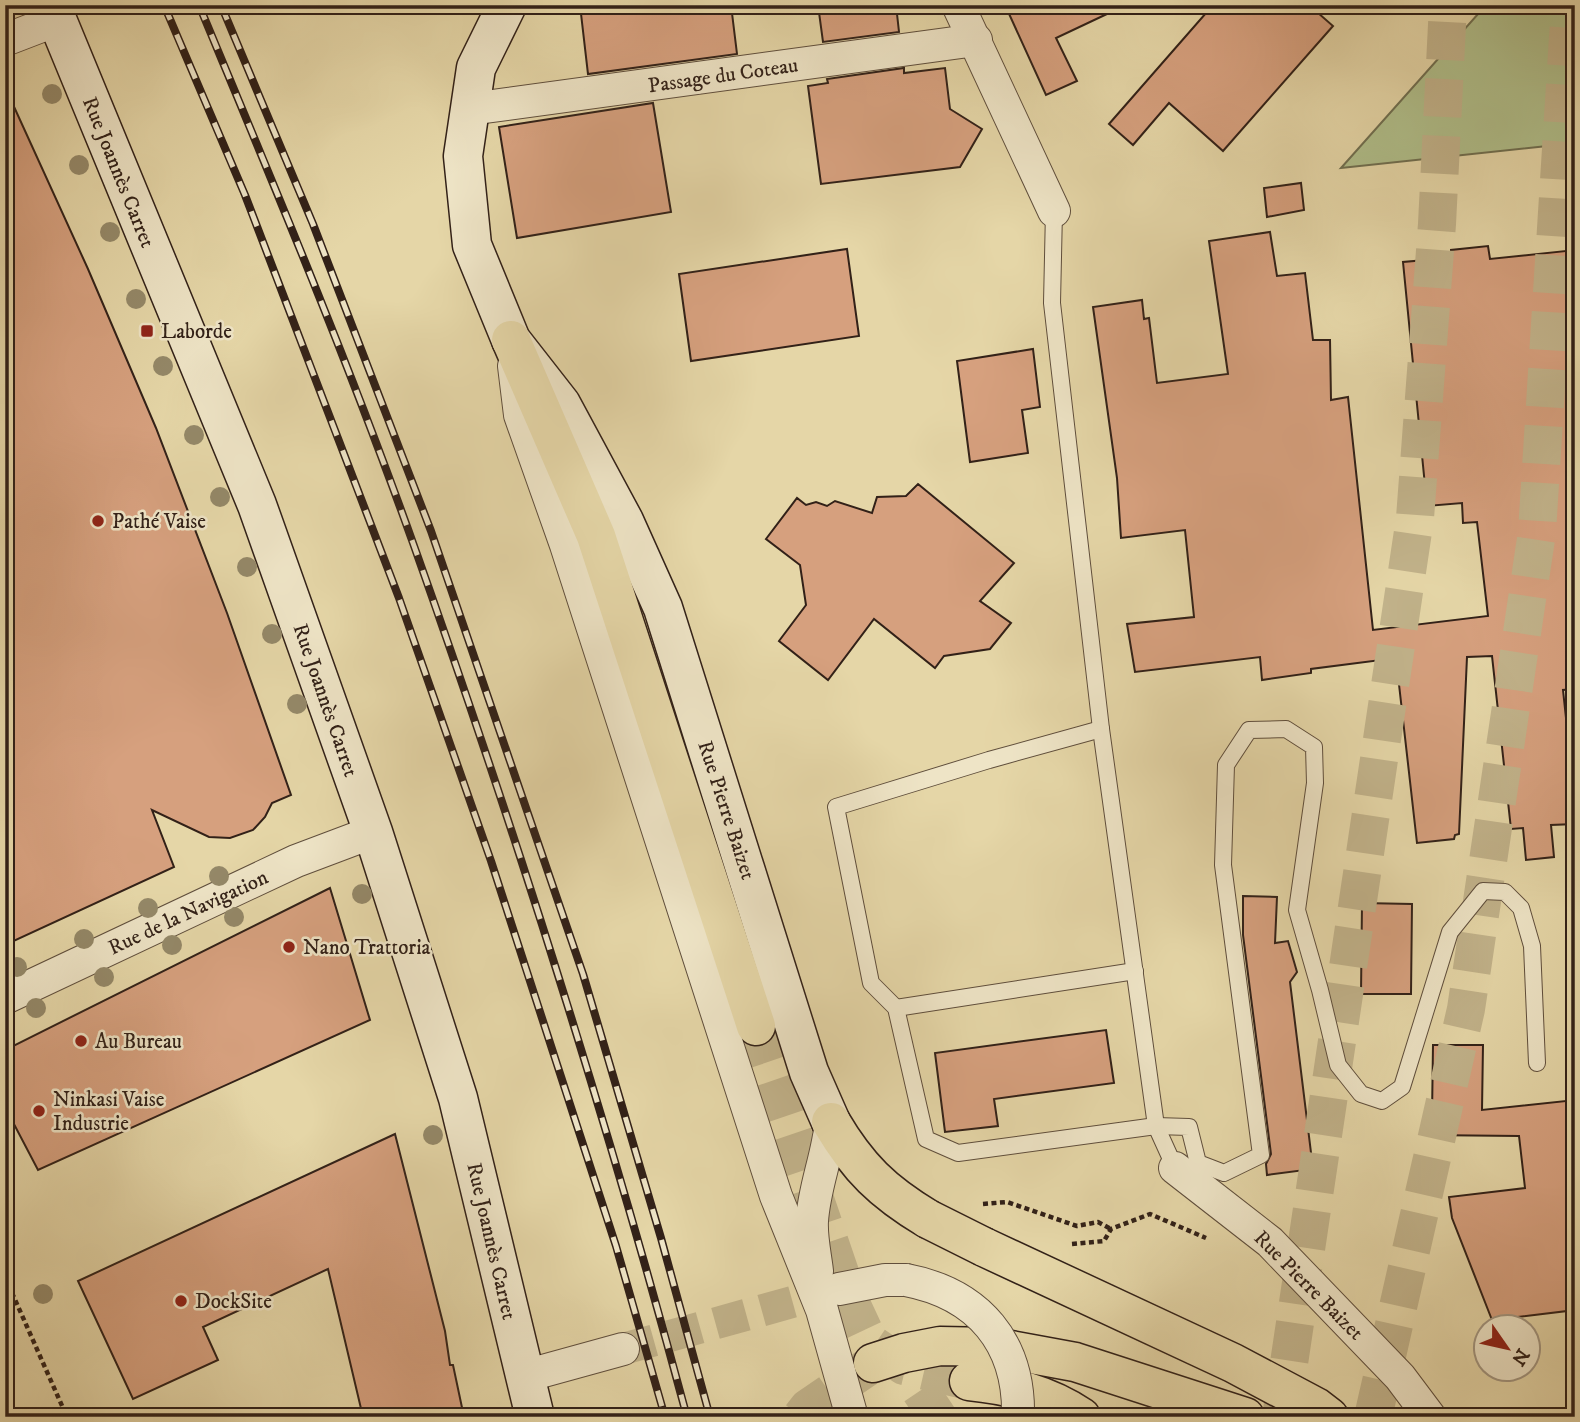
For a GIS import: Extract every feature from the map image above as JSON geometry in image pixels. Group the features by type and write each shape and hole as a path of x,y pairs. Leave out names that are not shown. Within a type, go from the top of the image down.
{"highway":[{"path":"511,340 596,536 757,1026"},
{"path":"831,1122 848,1151 863,1169 895,1198 928,1219 1244,1369 1307,1402 1329,1417"},
{"path":"873,1363 940,1346 994,1347 1075,1362 1245,1417"},
{"path":"969,1381 1042,1395 1081,1417"}],"street":[{"name":"Rue Pierre Baizet","path":"507,5 476,68 463,156 472,245 511,340 520,415 566,545 776,1196 830,1299"},
{"path":"958,5 1054,211"},
{"path":"5,40 54,13"},
{"name":"Rue Joannès Carret","path":"54,13 257,505 373,832 458,1097 535,1417"},
{"name":"Passage du Coteau","path":"470,109 976,40"},
{"name":"Rue Pierre Baizet","path":"511,340 561,404 624,521 663,608 810,1072 831,1122 829,1143 811,1223 830,1299 852,1417"},
{"name":"Rue de la Navigation","path":"5,998 296,861 373,832"},
{"name":"Rue Pierre Baizet","path":"1175,1168 1270,1242 1400,1377 1430,1417"},
{"path":"830,1299 885,1280 923,1283 955,1297 981,1316 1009,1355 1017,1384 1017,1417"},
{"path":"525,1376 623,1349"}],"lane":[{"path":"1054,211 1052,303 1101,729 1156,1126 1175,1168"},
{"path":"1101,729 836,807 872,983 896,1008 926,1139 958,1153 1156,1126 1189,1127 1198,1163 1224,1173 1261,1155 1223,865 1226,765 1249,730 1286,729 1314,747 1315,783 1297,910 1338,1065 1361,1094 1382,1101 1402,1087 1450,932 1483,891 1505,892 1521,908 1532,946 1537,1063"},
{"path":"896,1008 1135,971"}],"path":[{"path":"972,1205 1007,1202 1077,1226 1098,1222 1111,1229"},
{"path":"1064,1241 1075,1245 1104,1241 1111,1229 1150,1214"},
{"path":"5,1278 63,1408 64,1417"}],"green space":[{"path":"1486,5 1575,5 1575,143 1341,168"}],"building":[{"path":"580,5 731,5 737,54 588,74"},
{"path":"818,5 896,5 899,32 823,42"},
{"path":"1005,5 1126,5 1056,38 1077,81 1046,95"},
{"path":"1213,5 1309,5 1333,26 1223,151 1169,103 1133,145 1109,124"},
{"path":"904,68 904,73 945,68 950,109 982,129 960,167 821,184 808,86 828,83 827,79"},
{"name":"Pathé Vaise","path":"5,87 88,269 156,428 227,613 291,795 272,803 265,817 253,830 230,838 209,837 152,810 174,867 5,945"},
{"path":"653,103 671,212 517,238 499,127"},
{"path":"1301,183 1304,210 1267,217 1264,188"},
{"path":"1270,232 1277,276 1305,273 1313,340 1330,340 1331,400 1348,397 1373,630 1488,616 1477,522 1463,523 1462,503 1427,506 1403,262 1437,259 1437,255 1451,253 1451,250 1488,246 1490,259 1575,250 1575,689 1563,690 1575,824 1551,825 1554,857 1526,860 1523,828 1511,829 1492,656 1467,657 1459,834 1455,835 1454,839 1417,843 1396,658 1311,669 1311,673 1262,680 1260,657 1135,672 1127,624 1194,617 1185,530 1121,538 1117,478 1093,307 1142,300 1144,319 1149,318 1157,383 1228,374 1209,241"},
{"path":"847,249 859,336 691,361 679,274"},
{"path":"1033,349 1040,407 1022,410 1028,453 970,462 957,361"},
{"path":"918,484 1014,563 980,601 1011,623 990,649 944,656 935,668 874,619 828,680 779,641 806,605 800,565 766,539 797,498 806,505 816,502 827,506 835,501 872,513 877,497 906,496"},
{"path":"330,888 370,1020 38,1170 5,1107 5,1050"},
{"path":"1243,896 1277,897 1275,943 1288,941 1297,972 1290,982 1313,1169 1267,1175 1266,1164 1271,1154 1243,935"},
{"path":"1362,903 1412,904 1411,994 1361,994"},
{"path":"1106,1030 1114,1083 994,1099 998,1126 945,1132 935,1053"},
{"path":"1433,1045 1483,1045 1482,1110 1575,1100 1575,1310 1542,1314 1490,1314 1452,1218 1449,1197 1525,1188 1519,1136 1425,1135 1424,1117 1432,1116"},
{"name":"DockSite","path":"395,1134 464,1417 363,1417 328,1269 203,1327 218,1360 133,1399 78,1281"}],"tunnel":[{"path":"1281,1417 1415,518 1437,224 1448,5"},
{"path":"1373,1417 1466,1009 1537,532 1570,5"},
{"path":"756,1026 849,1299 869,1342 904,1366 969,1381"},
{"path":"623,1349 839,1289"},
{"path":"801,1417 808,1408 872,1364"},
{"path":"915,1417 969,1381"}],"railway":[{"path":"164,5 245,195 399,598 491,861 616,1246 665,1417"},
{"path":"199,5 363,407 451,651 559,977 625,1196 687,1417"},
{"path":"221,5 313,224 431,531 583,974 661,1238 710,1417"}],"place":[{"name":"Laborde","path":"147,331"},
{"name":"Pathé Vaise","path":"98,521"},
{"name":"Nano Trattoria","path":"289,947"},
{"name":"Au Bureau","path":"81,1041"},
{"name":"Ninkasi Vaise Industrie","path":"39,1111"},
{"name":"DockSite","path":"181,1301"}]}
